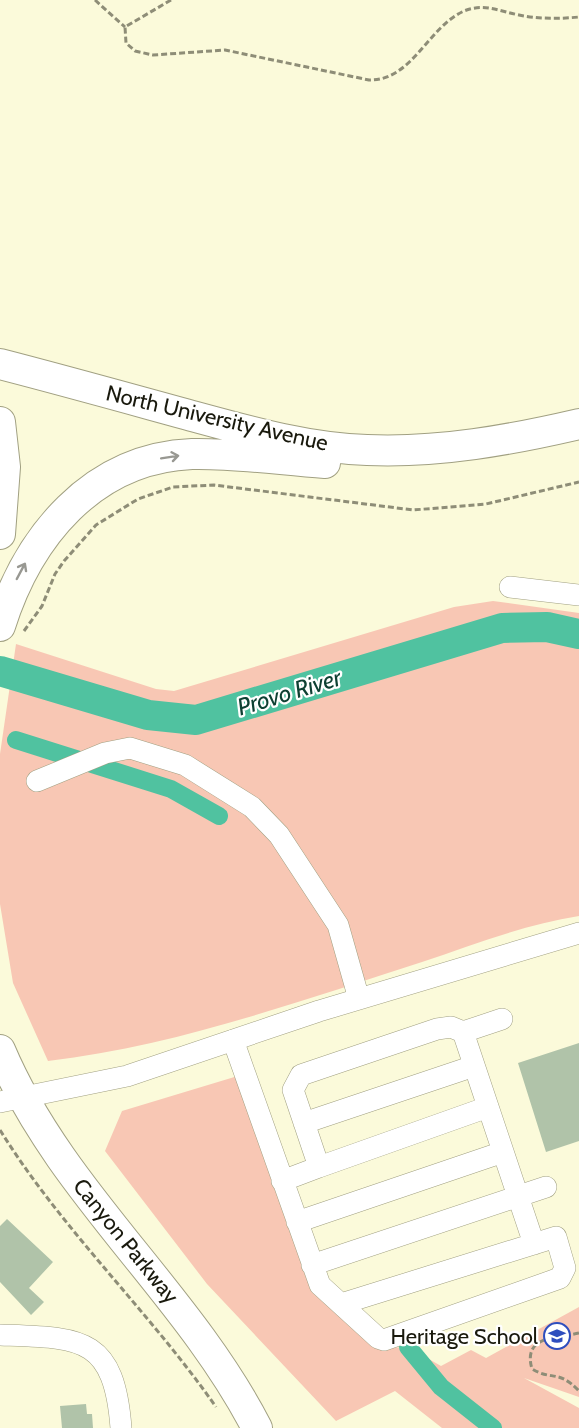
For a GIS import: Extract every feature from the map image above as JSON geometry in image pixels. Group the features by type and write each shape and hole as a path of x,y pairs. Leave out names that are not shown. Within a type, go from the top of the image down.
{"highway":[{"name":"North University Avenue","path":"0,364 278,437 335,447 401,450 485,443 579,424"},
{"path":"0,422 5,467 0,534"},
{"path":"7,628 19,574 46,532 84,494 118,472 148,462 190,454 328,463 366,460 401,450"},
{"name":"Canyon Parkway","path":"0,1050 11,1099 206,1342 235,1386 257,1428"}],"street":[{"path":"510,587 579,595"},
{"path":"37,781 105,753 130,748 172,760 252,807 279,835 338,925 359,999"},
{"path":"11,1099 127,1076 359,999 579,933"},
{"path":"319,1167 293,1090 302,1075 437,1029 451,1027 463,1032 502,1019"},
{"path":"463,1032 534,1244"},
{"path":"233,1040 320,1285 378,1338 384,1341 560,1278 565,1268 556,1237 341,1304"},
{"path":"304,1123 474,1066"},
{"path":"282,1181 488,1107"},
{"path":"297,1222 503,1152"},
{"path":"312,1264 546,1187"},
{"path":"0,1335 60,1337 91,1348 102,1357 112,1379 119,1406 121,1428"}],"path":[{"path":"95,0 125,27 126,43 135,51 153,55 225,50 348,77 379,81 389,78 451,21 471,9 486,6 543,18 579,17"},
{"path":"125,27 171,0"},
{"path":"7,628 38,614 55,574 96,525 154,492 173,487 214,485 413,510 486,504 579,482"},
{"path":"0,1130 41,1191 178,1353 218,1409"},
{"path":"579,1333 557,1334 543,1340 535,1346 529,1360 532,1369 539,1374 565,1378 579,1391"}],"shaded area":[{"path":"493,601 579,613 579,916 519,930 284,1007 190,1033 143,1045 48,1061 13,983 0,904 0,754 16,644 156,689 174,691 454,607"},
{"path":"241,1075 318,1287 387,1348 408,1347 441,1366 471,1350 486,1358 579,1307 579,1397 524,1378 579,1408 579,1428 442,1428 395,1391 336,1421 207,1284 105,1151 122,1111"}],"building":[{"path":"579,1043 579,1141 546,1152 518,1063"},
{"path":"7,1219 53,1262 29,1288 44,1302 31,1315 0,1282 0,1226"},
{"path":"86,1404 87,1414 92,1414 93,1428 62,1428 60,1406"}],"waterway":[{"name":"Provo River","path":"0,671 148,715 196,720 502,628 547,627 579,634"},
{"path":"16,740 171,789 219,816"},
{"path":"408,1347 441,1387 493,1428"}],"place":[{"name":"Heritage School","path":"557,1336"}]}
